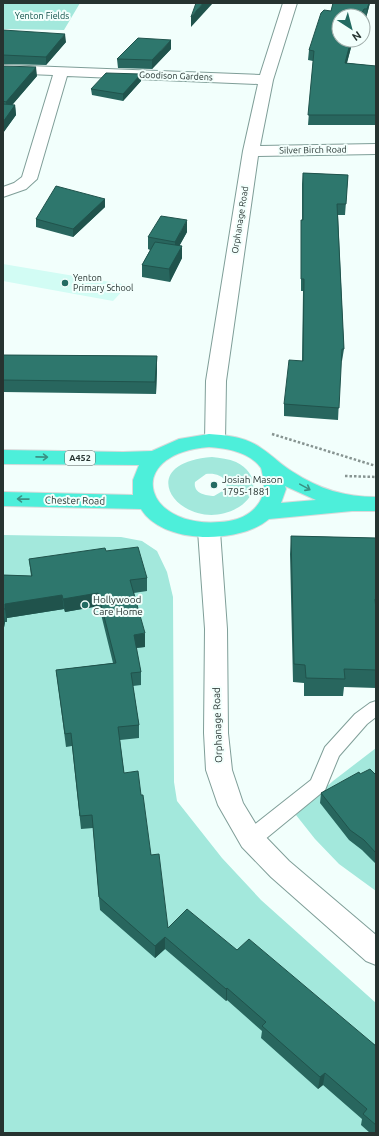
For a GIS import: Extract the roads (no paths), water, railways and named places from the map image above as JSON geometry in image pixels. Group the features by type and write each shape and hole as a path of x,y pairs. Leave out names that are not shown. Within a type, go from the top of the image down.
{"highway":[{"name":"A452","path":"271,467 276,478 277,490 274,501 266,512 247,524 223,530 193,530 178,526 154,511 146,502 142,490 142,478 148,467 157,457 183,444 215,441 233,444 249,449 262,457 271,467 309,490 352,504"},
{"name":"A452","path":"3,457 123,459 157,457"},
{"name":"Chester Road","path":"3,499 146,502"},
{"name":"A452","path":"266,512 352,504 376,504"}],"street":[{"name":"Orphanage Road","path":"215,441 216,381 251,151 266,80 290,3"},
{"name":"Goodison Gardens","path":"3,69 266,80"},
{"path":"3,192 20,186 30,179 61,71"},
{"name":"Silver Birch Road","path":"251,151 376,149"},
{"name":"Orphanage Road","path":"209,531 216,629 216,733 219,770 231,805 251,839 280,869 376,952"}],"lane":[{"path":"251,839 318,785 331,752 361,719 376,708"}],"place":[{"name":"Yenton Primary School","path":"65,283"},
{"name":"Josiah Mason 1795-1881","path":"214,485"},
{"name":"Hollywood Care Home","path":"85,605"}],"park label":[{"name":"Yenton Fields","path":"42,16"}]}
